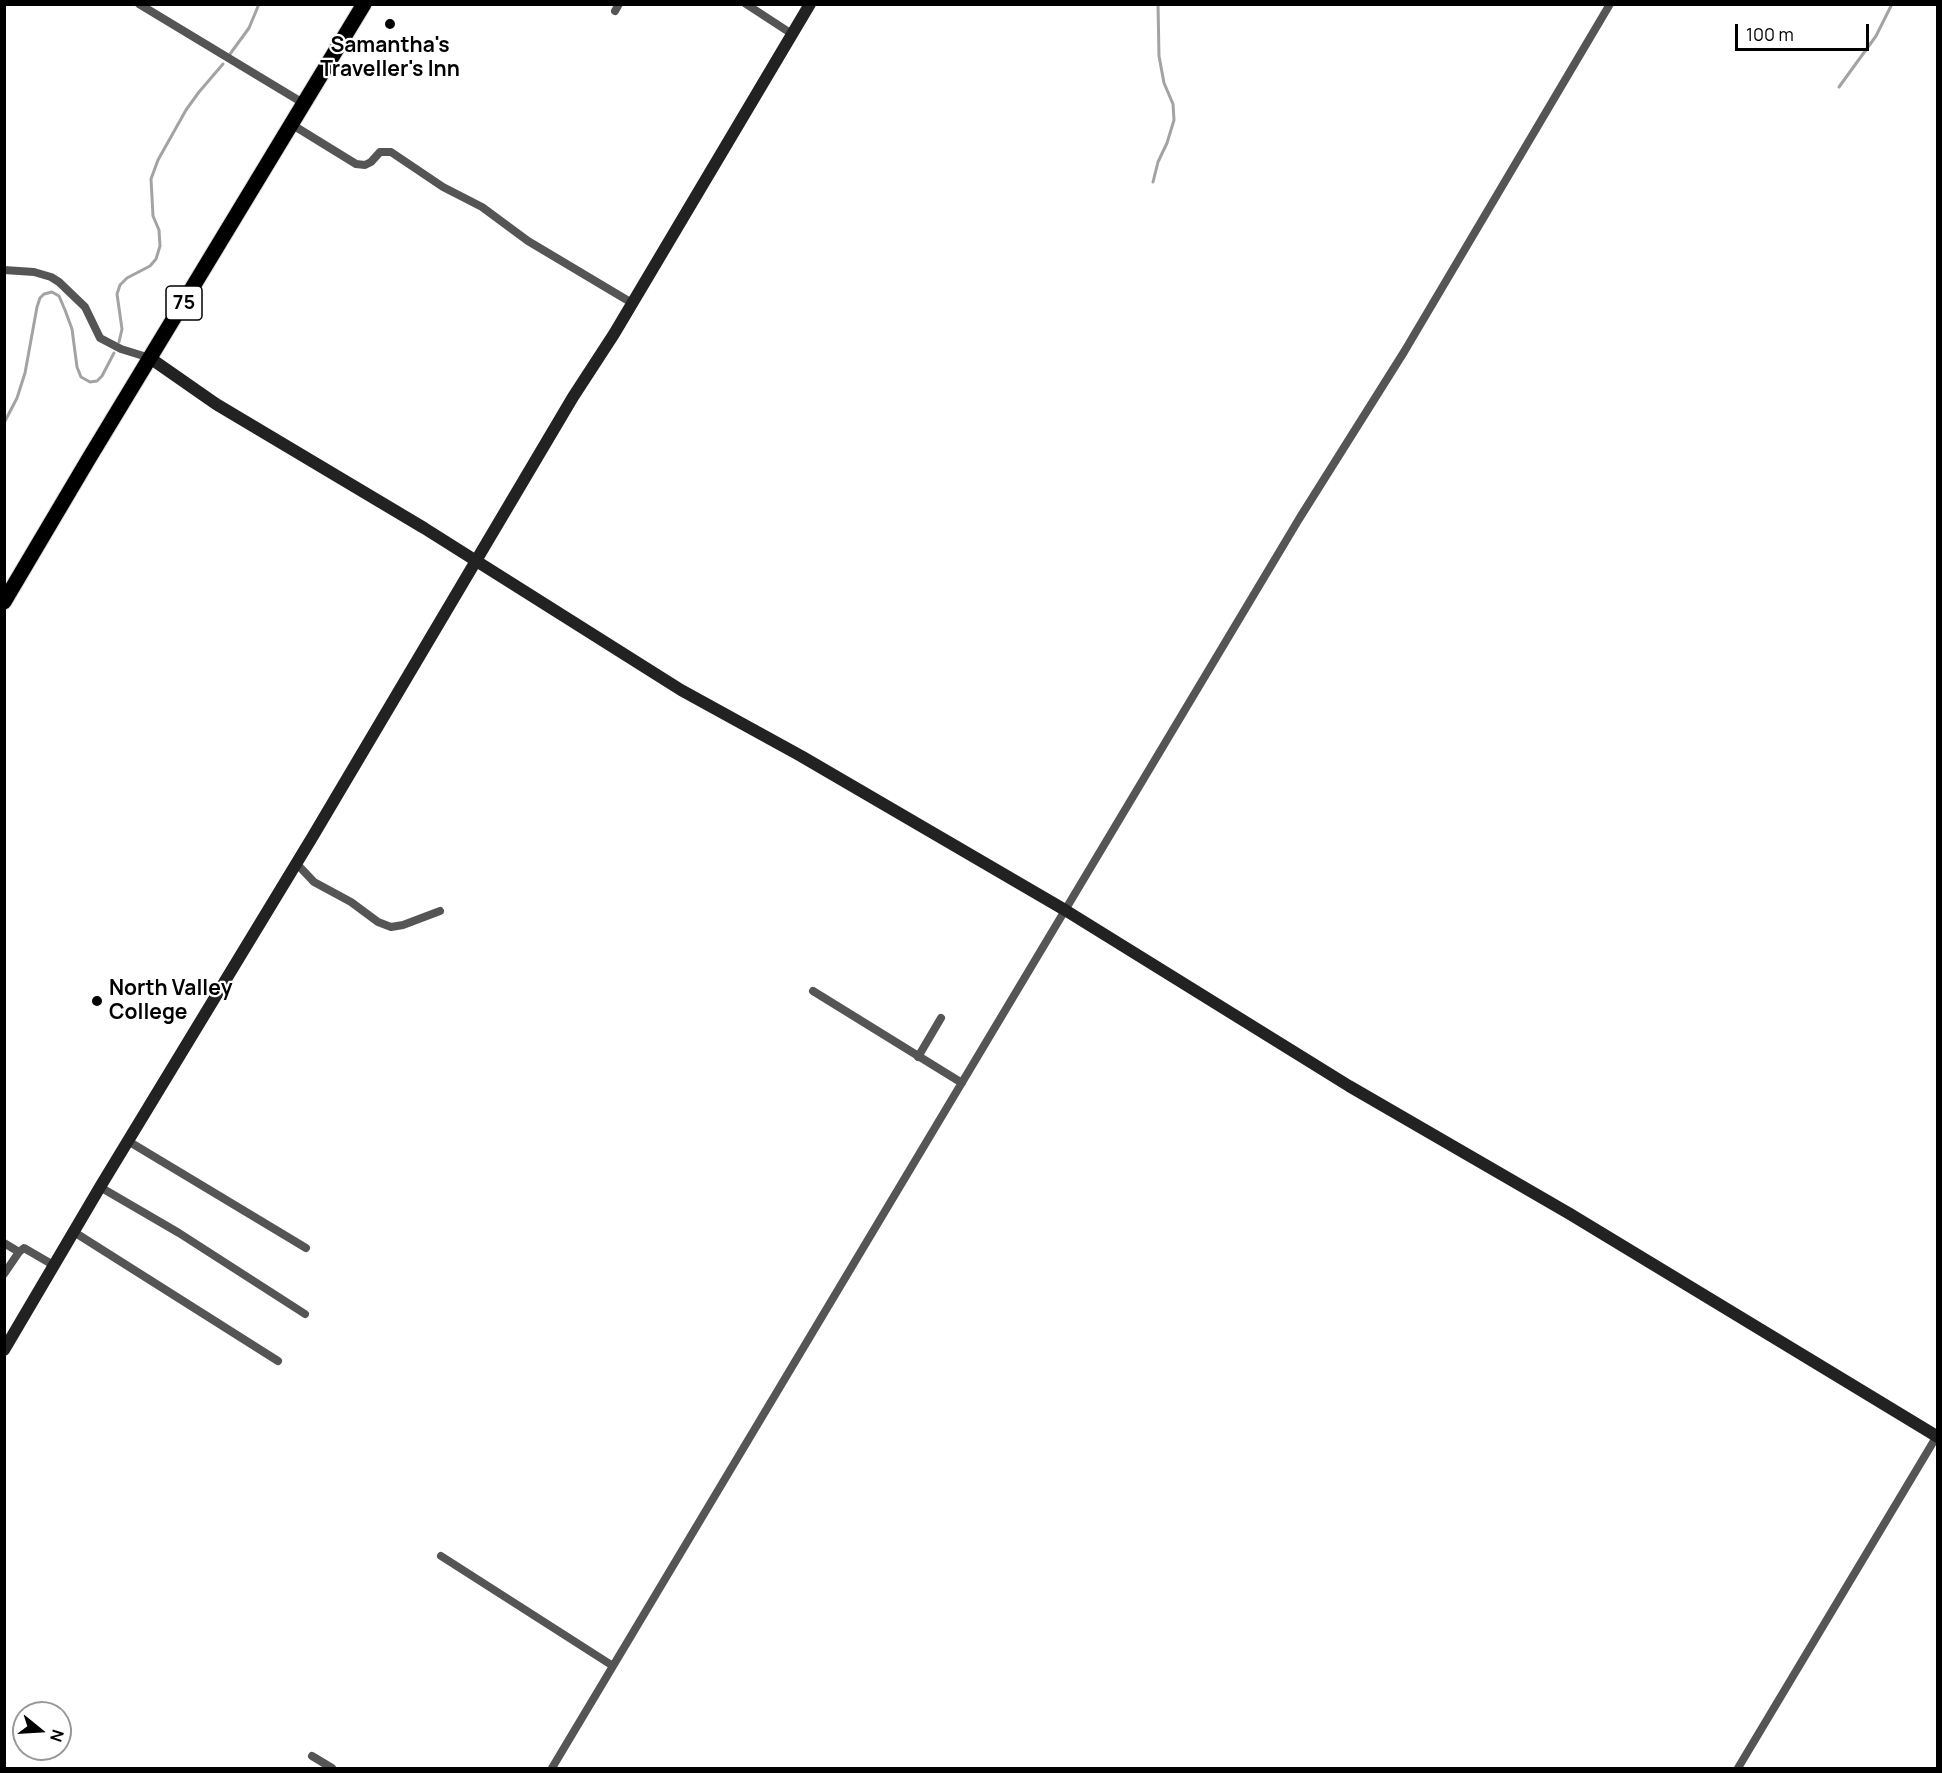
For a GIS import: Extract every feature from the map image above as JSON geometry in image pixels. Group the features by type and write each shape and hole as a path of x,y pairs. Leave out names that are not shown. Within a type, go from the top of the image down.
{"highway":[{"name":"75","path":"4,602 14,579 364,4"}],"street":[{"path":"139,4 303,104"},
{"path":"746,4 792,34"},
{"path":"4,1350 810,4"},
{"path":"552,1768 1299,519 1410,342 1610,4"},
{"path":"291,124 356,164 365,165 380,152 391,152 443,187 482,207 528,241 632,303"},
{"path":"4,270 34,272 59,282 85,307 100,338 121,349 150,358 216,404 477,561 681,690 801,756 1065,910 1349,1086 1570,1214 1937,1435 1738,1768"},
{"path":"296,863 314,882 351,902 378,922 391,927 403,925 440,911"},
{"path":"813,991 962,1083"},
{"path":"918,1057 941,1018"},
{"path":"128,1141 306,1248"},
{"path":"100,1187 179,1233 305,1314"},
{"path":"74,1232 278,1360"},
{"path":"4,1242 19,1252"},
{"path":"5,1271 22,1249 27,1249 55,1266"},
{"path":"441,1556 613,1666"},
{"path":"312,1756 332,1768"}],"waterway":[{"path":"230,54 249,28 259,4"},
{"path":"1153,182 1174,120 1173,104 1164,83 1159,56 1158,4"},
{"path":"1839,87 1876,36 1892,4"},
{"path":"119,342 122,329 117,294 120,285 127,278 150,266 156,259 160,246 159,230 153,216 151,179 158,160 186,110 223,64"},
{"path":"4,423 17,398 25,373 37,307 44,294 52,292 59,296 72,329 77,367 81,377 90,382 97,381 114,353"}],"place":[{"name":"Samantha's Traveller's Inn","path":"390,24"},
{"name":"North Valley College","path":"97,1001"}]}
